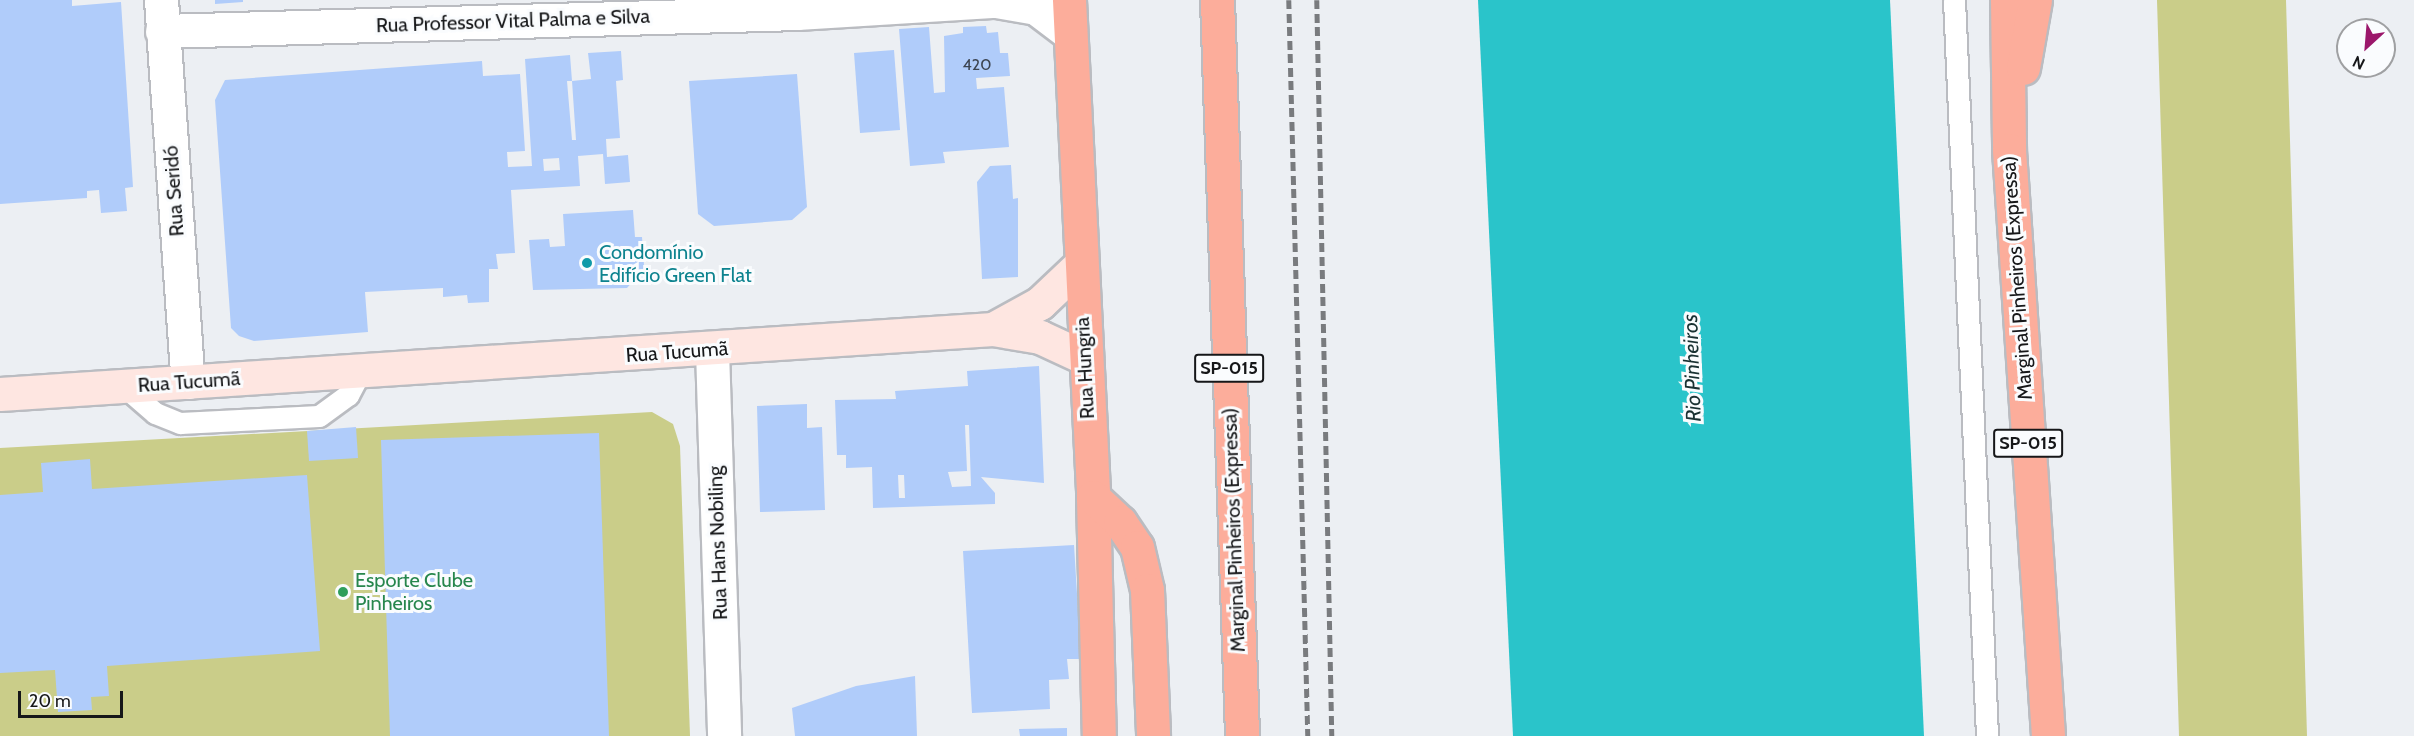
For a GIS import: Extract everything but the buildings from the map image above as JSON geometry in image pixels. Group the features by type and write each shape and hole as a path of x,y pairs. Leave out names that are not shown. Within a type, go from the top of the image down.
{"highway":[{"name":"Rua Hungria","path":"1069,0 1083,357 1093,497 1099,736"},
{"name":"Marginal Pinheiros (Expressa)","path":"1217,0 1242,736"},
{"name":"Marginal Pinheiros (Expressa)","path":"2007,0 2009,150 2048,736"},
{"path":"2009,150 2035,0"},
{"path":"1093,497 1120,522 1137,547 1147,590 1153,736"}],"street":[{"name":"Rua Professor Vital Palma e Silva","path":"162,15 1017,2 1036,8 1070,33"},
{"name":"Rua Seridó","path":"162,15 188,382"},
{"name":"Rua Tucumã","path":"993,329 1040,303 1080,265"},
{"name":"Rua Tucumã","path":"0,394 712,350 993,329 1040,338 1083,357"},
{"name":"Rua Hans Nobiling","path":"712,350 724,736"}],"lane":[{"path":"1954,0 1987,736"},
{"name":"Rua Tucumã","path":"124,386 154,413 180,423 319,416 348,395 361,371"}],"green space":[{"path":"2157,0 2286,0 2307,736 2179,736"},
{"name":"Esporte Clube Pinheiros","path":"652,412 673,424 680,446 690,736 0,736 0,448"}],"water":[{"name":"Rio Pinheiros","path":"1478,0 1890,0 1924,736 1513,736"}],"railway":[{"path":"1289,0 1308,736"},
{"path":"1317,0 1332,736"}],"place":[{"name":"Condomínio Edifício Green Flat","path":"587,263"},
{"name":"Esporte Clube Pinheiros","path":"343,592"}]}
